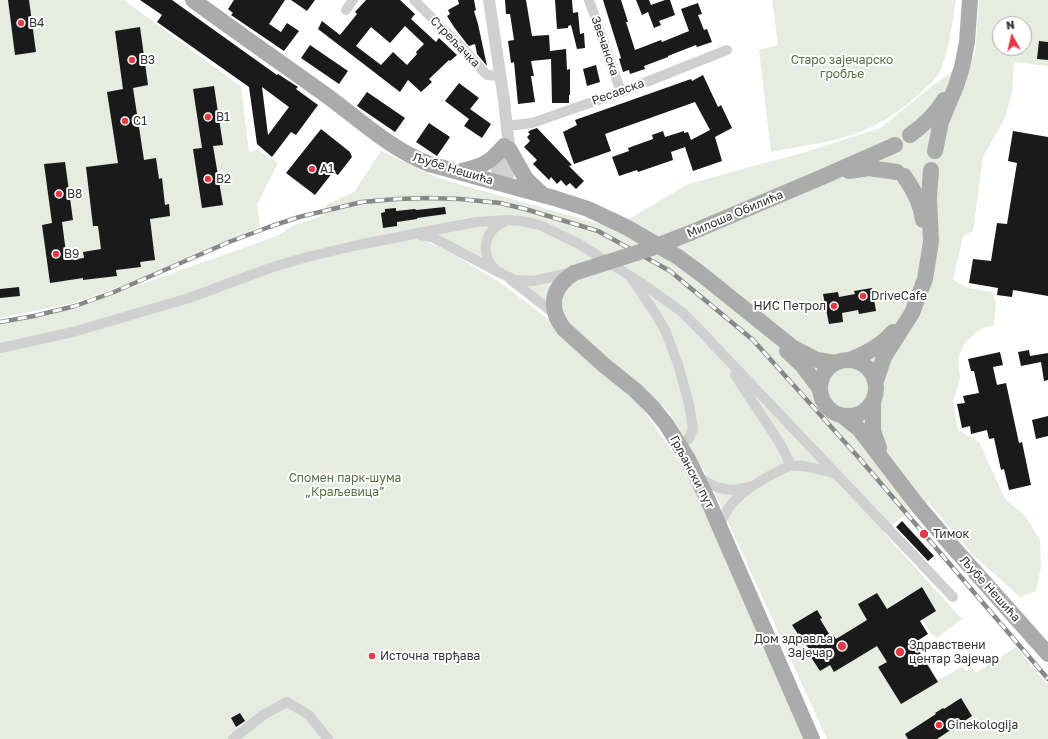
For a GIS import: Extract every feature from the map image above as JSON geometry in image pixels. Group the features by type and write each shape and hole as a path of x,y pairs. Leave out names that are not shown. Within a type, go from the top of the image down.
{"main road":[{"path":"733,300 792,348 817,360 842,361 860,362 867,367 876,381 877,391 868,409 858,415 843,416 835,414 827,407 822,399 820,389 823,375 829,367 842,361 869,351 887,338 901,319 912,298 918,281 924,248 923,220 919,201 912,187 893,166 891,159 892,152 900,139 910,135 930,119 946,96 953,79 959,56 970,0"},
{"path":"876,381 884,357 917,302 925,279 931,242 929,197 931,170 935,162 935,151 941,122 962,67 967,42 970,0"},
{"name":"Љубе Нешића","path":"199,2 389,144 417,159 588,209 637,232 678,257 733,300"},
{"path":"910,135 918,135 925,138 932,145 935,151"},
{"path":"458,172 481,166 489,161 507,144 526,179 543,195"},
{"name":"Милоша Обилића","path":"649,249 690,234 895,145"},
{"name":"Милоша Обилића","path":"820,178 869,168 900,174"},
{"path":"900,174 910,178 919,178 931,170"},
{"name":"Грљански пут","path":"649,249 574,273 562,282 556,292 554,302 556,314 564,329 646,400 663,421 680,447 696,474 720,526 812,739"},
{"path":"733,300 802,365 820,389"},
{"name":"Љубе Нешића","path":"872,403 872,431 876,441 918,506"},
{"name":"Љубе Нешића","path":"843,416 859,429 918,506 1048,654"}],"street":[{"path":"346,10 353,0"},
{"name":"Стрељачка","path":"414,0 467,53 483,72 487,75 500,76"},
{"path":"489,0 507,126 507,144 499,159 497,168 500,183"},
{"name":"Звечанска","path":"589,0 621,92"},
{"name":"Ресавска","path":"507,126 532,123 621,92 727,50"},
{"path":"508,220 494,228 489,235 486,246 490,263 502,274 556,314"},
{"path":"0,348 73,332 189,298 273,267 307,257 477,222 508,220 529,222 549,229 579,244 628,274 682,312 953,597"},
{"path":"414,234 432,237 516,280 527,282 574,273"},
{"path":"628,274 656,313 665,330 678,364 689,404 693,429 689,438 680,447"},
{"path":"720,352 781,444 791,466"},
{"path":"720,526 728,507 741,494 751,486 778,471 791,466 810,467 834,473"},
{"path":"696,474 710,485 722,489 736,490 751,486"},
{"path":"233,739 263,715 287,702 309,715 328,739"}],"green space":[{"path":"0,0 124,0 241,87 249,152 258,150 278,163 257,205 260,227 124,285 74,303 0,318"},
{"name":"Старо зајечарско гробље","path":"772,0 956,0 949,42 940,70 929,85 906,105 878,124 852,135 830,141 771,152 759,50 778,45"},
{"name":"Спомен парк-шума „Краљевица”","path":"979,0 1048,0 1048,66 1014,62 1012,91 1006,116 983,157 973,231 963,236 953,280 968,288 992,292 996,302 994,325 980,329 964,344 958,359 960,379 953,402 958,430 979,442 1005,499 1025,516 1040,540 1041,567 1036,591 1020,597 972,554 928,502 899,519 884,533 962,619 937,638 931,634 907,595 893,604 938,680 963,666 966,671 972,668 976,673 1016,647 1048,685 1048,739 827,739 707,476 669,412 476,255 419,238 448,251 501,283 548,319 642,408 687,473 805,739 0,739 0,324 77,307 277,236 294,225 324,215 326,205 354,192 381,151 438,178 614,228 688,184 809,151 880,128 931,87 975,55"}],"building":[{"name":"B4","path":"8,0 29,0 36,52 15,55"},
{"path":"140,0 172,0 277,75 278,74 298,87 296,89 318,105 296,135 291,132 272,157 257,144 249,87 157,22 162,15","holes":["262,87 289,107 268,135"]},
{"path":"234,0 285,0 269,24 281,32 287,23 299,31 284,51 231,15 233,13 228,9"},
{"path":"291,0 315,0 307,11"},
{"path":"366,0 400,0 415,14 411,19 436,42 439,38 457,55 450,61 449,60 429,79 432,82 421,92 408,80 400,92 318,29 322,21 340,35 357,14 355,12","holes":["405,26 424,44 407,65 393,52 381,65 356,46 371,27 390,43"]},
{"path":"458,0 474,0 476,10 474,11 487,66 477,54 475,44 469,46 467,44 447,16 450,14 448,10 459,4"},
{"path":"505,0 526,0 532,36 549,35 550,51 566,49 567,70 570,69 569,103 552,103 551,59 531,61 534,76 531,76 535,102 518,104 514,62 511,63 508,41 514,40 510,14 506,14"},
{"path":"555,0 572,0 573,13 578,12 580,34 584,33 585,48 577,49 571,25 568,26 568,28 557,29"},
{"path":"603,0 621,0 635,50 661,40 662,42 689,31 681,9 698,3 702,14 698,15 704,30 707,29 712,42 697,47 696,45 668,56 644,66 645,69 630,74 629,70 623,72 619,59 621,58"},
{"path":"636,0 649,0 651,5 665,0 670,0 675,15 659,21 661,25 654,28 648,12 642,15"},
{"path":"140,27 148,85 133,88 144,160 156,158 159,179 162,178 165,205 169,204 170,216 150,219 155,260 140,262 141,267 116,270 117,276 83,280 83,278 50,283 42,225 52,223 44,164 65,162 73,220 62,222 67,260 84,258 83,252 101,249 98,226 93,226 86,167 118,163 107,92 123,89 115,31"},
{"path":"1039,41 1048,42 1048,60 1037,59"},
{"path":"310,45 348,71 339,84 301,58"},
{"path":"596,65 600,82 587,86 583,69"},
{"path":"703,75 718,107 721,105 732,128 715,137 722,161 693,171 685,147 671,152 673,160 638,172 637,170 619,176 612,157 629,151 628,148 653,139 652,135 663,131 665,137 684,131 684,133 688,132 691,140 710,130 695,102 605,134 611,151 574,164 563,132 577,125 575,120 691,79 692,81"},
{"path":"459,83 479,98 470,109 491,124 482,138 464,126 469,119 445,101"},
{"path":"214,86 223,145 213,146 223,205 202,208 193,149 202,148 193,89"},
{"path":"367,92 405,118 395,132 357,106"},
{"path":"429,123 450,137 437,156 416,142"},
{"path":"537,128 572,165 569,166 584,181 576,189 570,183 566,186 561,180 557,184 551,177 549,180 533,164 537,160 524,147 530,141 527,137 530,134 528,132"},
{"name":"A1","path":"321,129 350,152 352,157 338,175 333,172 315,195 286,173"},
{"path":"1013,131 1048,137 1048,296 1013,290 1012,297 997,295 998,288 969,283 973,259 991,261 997,223 1007,224 1017,163 1008,161"},
{"path":"445,207 446,214 397,222 397,226 383,228 381,213 385,212 385,209 396,208 396,211"},
{"path":"19,287 20,296 0,298 0,289"},
{"path":"872,288 876,311 859,314 858,310 842,313 843,322 829,324 823,294 838,292 839,297 855,294 854,291"},
{"path":"1029,350 1030,356 1048,353 1048,380 1044,381 1041,362 1021,366 1018,352"},
{"path":"1000,352 1003,365 993,367 997,385 1006,383 1019,443 1022,442 1031,485 1009,490 1004,469 1001,470 994,438 989,439 987,430 971,434 970,426 962,428 957,404 965,403 963,396 979,393 974,371 971,371 968,359"},
{"path":"1048,416 1048,436 1036,439 1032,420"},
{"path":"902,521 934,556 928,561 896,527"},
{"name":"Дом здравља Зајечар","path":"922,587 936,611 920,621 928,634 914,643 938,682 901,704 878,667 887,662 877,646 834,672 830,665 820,671 807,651 809,649 792,625 817,610 822,618 820,619 831,637 833,635 836,639 867,620 858,604 877,593 887,609"},
{"name":"Ginekologija","path":"961,698 972,716 937,739 908,739 905,734 936,714 935,713"},
{"path":"240,713 245,721 236,727 231,718"}],"railway":[{"path":"0,322 34,316 75,306 114,292 229,242 269,227 299,217 362,202 429,198 500,203 598,231 670,271 753,340 860,459 1048,679"}],"place":[{"name":"B4","path":"21,23"},
{"name":"B3","path":"132,60"},
{"name":"B1","path":"208,117"},
{"name":"C1","path":"125,121"},
{"name":"A1","path":"312,169"},
{"name":"B2","path":"208,179"},
{"name":"B8","path":"59,194"},
{"name":"B9","path":"56,254"},
{"name":"DriveCafe","path":"863,296"},
{"name":"НИС Петрол","path":"834,306"},
{"name":"Тимок","path":"924,534"},
{"name":"Дом здравља Зајечар","path":"842,646"},
{"name":"Здравствени центар Зајечар","path":"900,652"},
{"name":"Источна тврђава","path":"372,656"},
{"name":"Ginekologija","path":"939,725"}]}
